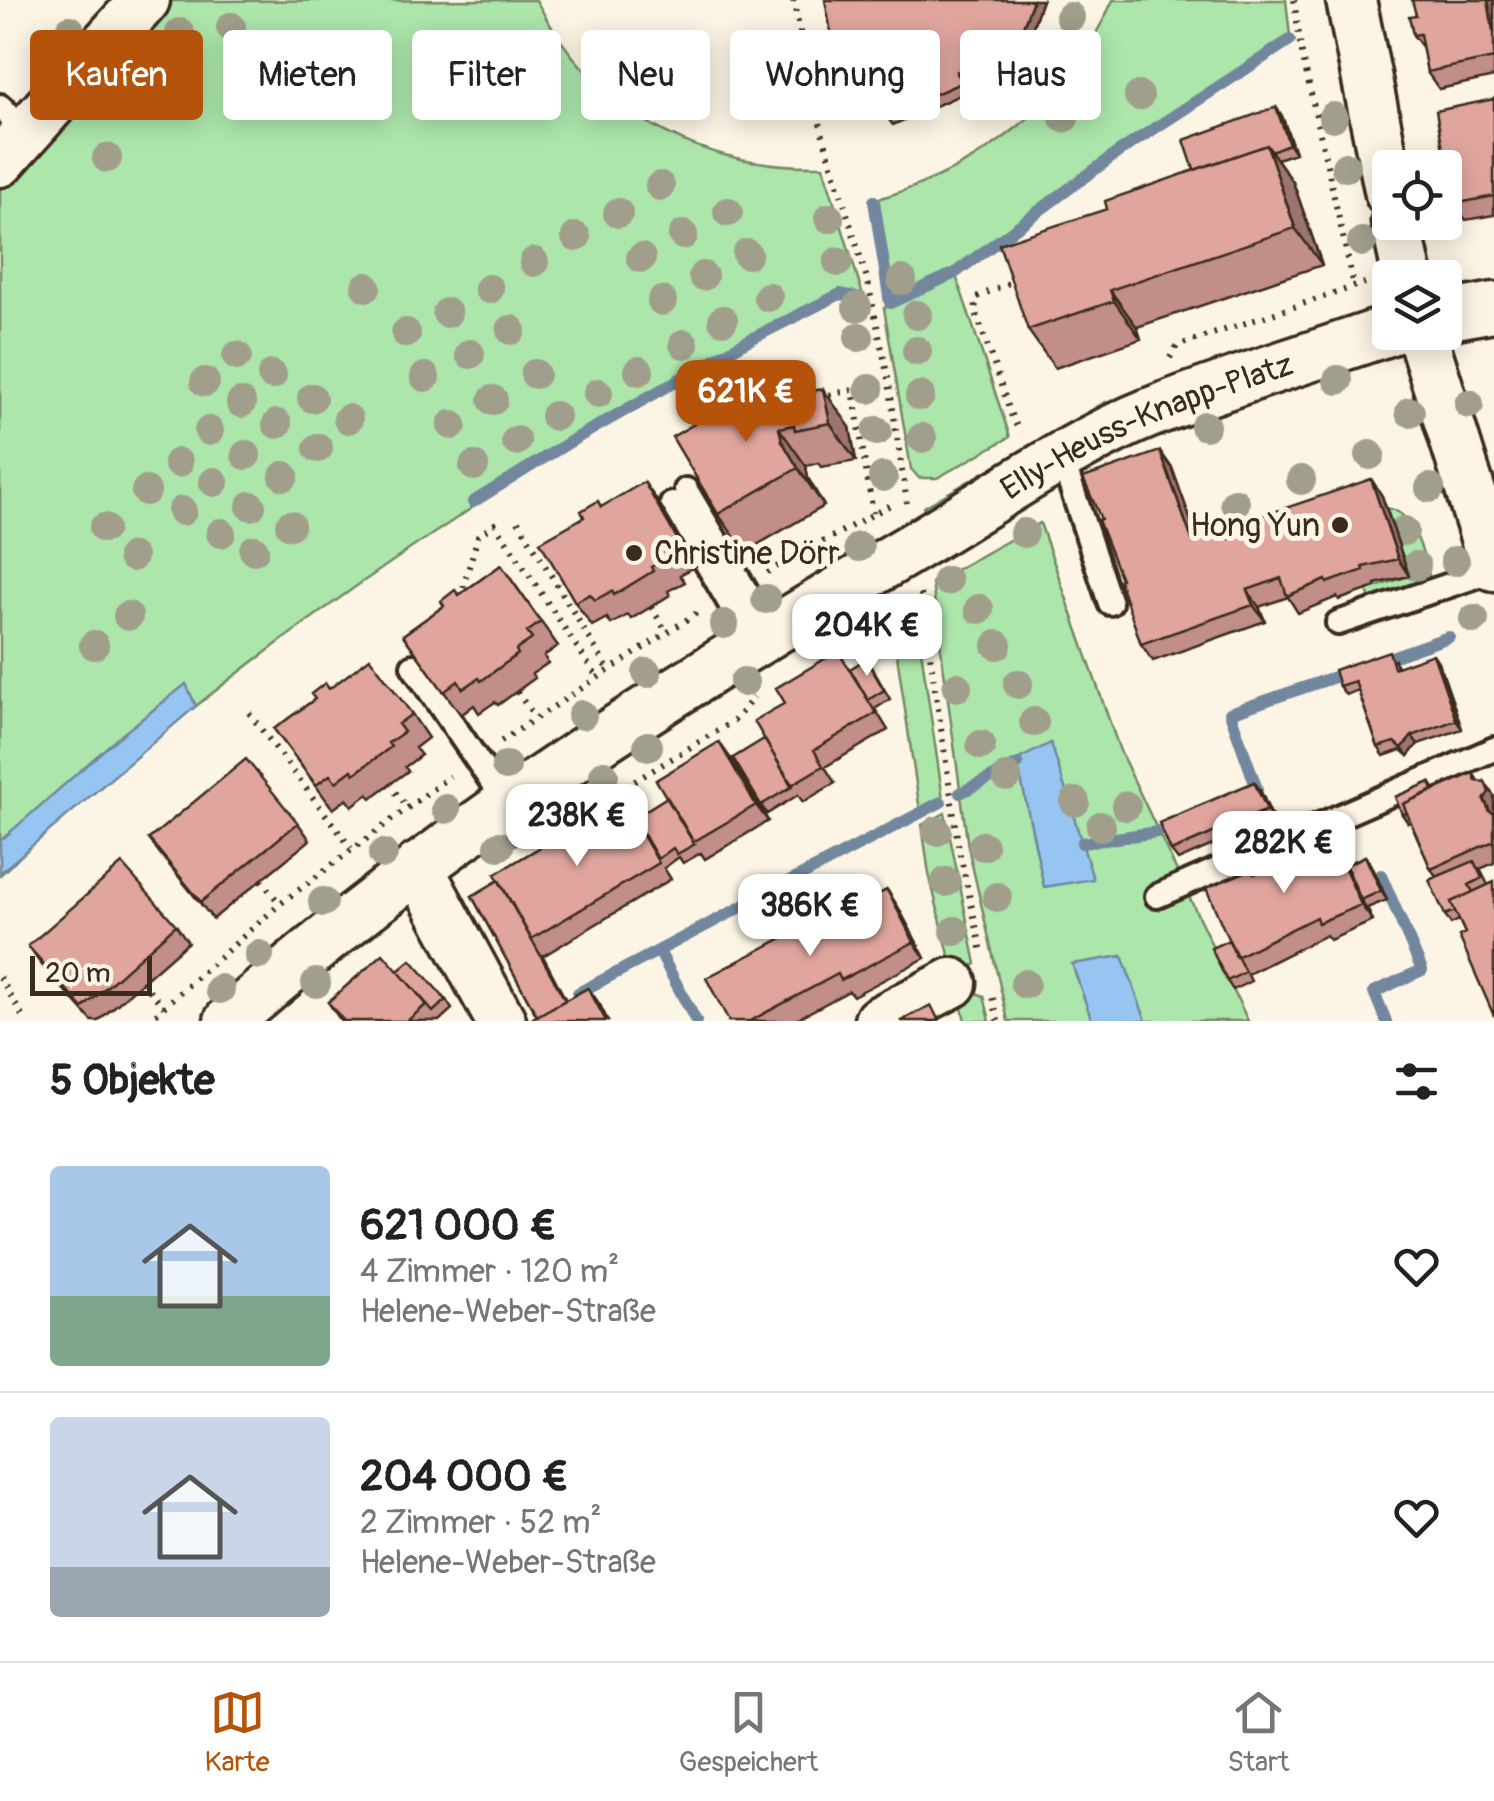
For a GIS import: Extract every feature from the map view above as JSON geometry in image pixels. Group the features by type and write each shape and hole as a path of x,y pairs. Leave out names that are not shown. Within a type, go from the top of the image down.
{"street":[{"path":"9,133 145,0"},
{"path":"1354,18 1381,150"},
{"path":"1462,313 1494,307"},
{"name":"Elly-Heuss-Knapp-Platz","path":"230,1021 340,926 418,867 762,638 914,547 1042,448 1372,336"},
{"path":"1426,350 1494,568"},
{"path":"418,867 501,1021"},
{"path":"878,1021 976,977"}],"lane":[{"path":"1042,448 1110,603"},
{"path":"679,497 762,638"},
{"path":"1338,624 1494,568"},
{"path":"413,666 508,804"},
{"path":"1157,896 1494,749"}],"path":[{"path":"793,0 822,132 868,282 914,547 976,977 998,1021"},
{"path":"1294,0 1301,50 1354,286"},
{"path":"1017,269 1011,282 978,297 975,310 1013,420 1042,448"},
{"path":"816,398 853,390 873,513"},
{"path":"518,521 608,669"},
{"path":"458,608 478,536 496,524 597,677"},
{"path":"651,606 666,631"},
{"path":"516,692 535,717"},
{"path":"249,713 351,848"},
{"path":"390,784 406,806"},
{"path":"261,880 280,904"},
{"path":"0,977 24,1021"},
{"path":"142,982 164,1006"}],"green space":[{"path":"536,0 554,30 412,30 412,120 561,120 561,40 581,65 581,120 645,120 692,144 733,157 823,166 863,295 841,290 726,349 472,500 475,506 290,634 171,726 0,875 0,187 61,120 203,120 203,30 143,30 169,1"},
{"path":"1113,0 1286,0 1290,36 1090,169 954,270 1010,437 937,478 919,478 911,469 884,308 893,305 878,199 953,169 987,150 1025,120 1101,120 1101,30 1098,30"},
{"path":"1105,402 1111,404 927,517 923,512 924,507"},
{"path":"1386,508 1397,511 1412,527 1431,582 1371,602 1367,590 1409,576"},
{"path":"1040,523 1120,751 1248,1021 1008,1021 968,847 932,583"},
{"path":"901,602 915,609 943,799 920,811 890,608"},
{"path":"601,764 616,786 494,857 485,843 512,824 520,835 597,779 592,770"},
{"path":"945,813 976,964 954,975 929,874 922,825"},
{"path":"966,989 984,996 990,1021 965,1021 959,994"}],"water":[{"path":"186,684 196,706 0,873 0,841 115,740"},
{"path":"1051,743 1093,879 1044,887 1017,760"},
{"path":"1122,956 1146,1021 1092,1021 1072,964"}],"building":[{"path":"825,0 1033,0 1023,30 960,30 960,70 956,72 960,83 940,92 940,30 831,30"},
{"path":"1412,0 1488,0 1494,58 1427,72 1420,34 1413,35 1409,16 1416,15"},
{"path":"1494,99 1494,196 1462,202 1462,150 1437,150 1443,149 1436,111"},
{"path":"1276,107 1289,144 1271,151 1267,145 1194,170 1184,140"},
{"path":"1267,145 1295,228 1110,290 1114,301 1028,330 999,244 1107,209 1105,201"},
{"path":"823,389 830,423 795,430 794,425 779,428 798,468 718,514 672,437 752,390 766,412 791,408 789,395"},
{"path":"1160,451 1192,540 1226,528 1230,539 1262,528 1259,517 1371,479 1398,559 1363,567 1364,570 1287,596 1281,578 1247,590 1253,605 1141,644 1098,520 1101,519 1083,478"},
{"name":"Christine Dörr","path":"644,482 679,542 664,551 668,558 651,567 653,571 614,595 612,591 595,600 590,594 575,602 540,542 584,517 581,511 598,501 601,507"},
{"path":"501,565 541,622 527,632 532,639 516,650 518,654 481,681 479,678 463,689 458,681 444,692 403,635 444,606 441,601 455,590 459,595"},
{"path":"838,651 876,713 814,750 823,766 791,785 754,721 785,703 776,688"},
{"path":"1389,651 1394,668 1433,654 1456,720 1412,736 1402,748 1395,742 1378,747 1355,681 1339,686 1334,670"},
{"path":"370,658 412,714 398,724 404,732 388,743 391,747 354,774 352,770 336,782 330,775 316,785 274,729 315,699 311,694 325,683 329,689"},
{"path":"866,659 884,690 868,700 850,669"},
{"path":"764,739 793,786 761,805 733,758"},
{"path":"719,742 756,805 693,842 656,780"},
{"path":"246,759 298,823 201,902 149,839"},
{"path":"1473,773 1476,781 1485,782 1489,792 1484,800 1494,813 1494,841 1431,869 1403,804"},
{"path":"1254,782 1267,810 1171,851 1159,823"},
{"path":"1430,782 1433,790 1403,804 1407,813 1402,814 1395,797"},
{"path":"667,797 695,844 677,854 673,848 658,859 634,818"},
{"path":"622,799 659,863 531,939 495,874"},
{"path":"1330,834 1361,905 1318,923 1316,917 1236,957 1206,888 1252,869 1254,874"},
{"path":"1365,856 1381,891 1361,900 1346,865"},
{"path":"1474,861 1482,878 1469,885 1473,892 1451,902 1455,911 1445,915 1429,880"},
{"path":"122,864 176,925 83,1008 28,946"},
{"path":"499,880 565,1000 537,1016 472,896"},
{"path":"1494,882 1494,1016 1459,936 1465,933 1451,902"},
{"path":"887,890 914,942 841,980 838,974 750,1021 729,1021 706,978 813,922 816,927"},
{"path":"1229,940 1245,972 1227,981 1211,948"},
{"path":"383,954 427,1004 407,1021 344,1021 328,1002"},
{"path":"411,960 446,1000 433,1012 398,971"},
{"path":"588,988 606,1021 533,1018"},
{"path":"931,1005 939,1021 901,1021"}],"waterway":[{"path":"874,201 890,303 955,273 1120,151 1290,40"},
{"path":"473,502 745,342 840,294 861,298"},
{"path":"1380,661 1449,637"},
{"path":"1251,791 1257,789 1230,713 1352,671"},
{"path":"960,793 1018,764"},
{"path":"578,993 941,802"},
{"path":"1082,843 1157,832 1178,823"},
{"path":"1381,875 1422,970 1374,992 1386,1021"},
{"path":"659,951 696,1021"}],"place":[{"name":"Hong Yun","path":"1340,525"},
{"name":"Christine Dörr","path":"634,553"}]}
